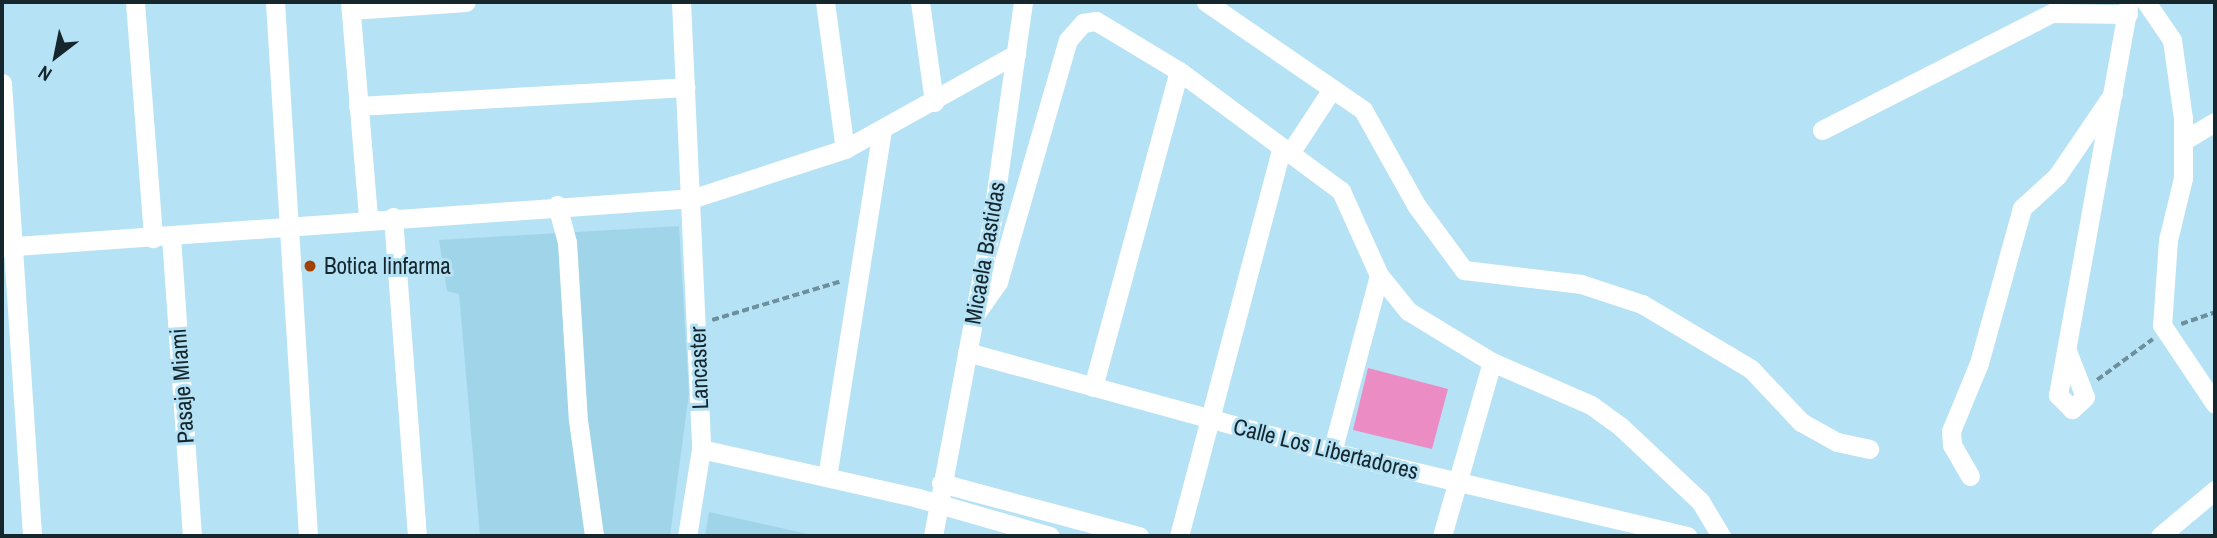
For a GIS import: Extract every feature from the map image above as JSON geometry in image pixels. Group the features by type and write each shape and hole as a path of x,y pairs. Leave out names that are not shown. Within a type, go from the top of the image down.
{"street":[{"name":"Pasaje Miami","path":"135,2 192,536"},
{"path":"275,2 307,536"},
{"path":"368,218 351,6 466,2"},
{"name":"Lancaster","path":"681,2 694,198 701,449 687,536"},
{"path":"825,2 845,149"},
{"path":"920,2 934,102"},
{"name":"Micaela Bastidas","path":"933,536 937,503 974,316 1023,2"},
{"path":"1206,2 1363,110 1386,142 1416,205 1464,270 1581,284 1642,304 1751,369 1801,422 1838,442 1869,449"},
{"path":"2146,2 2172,40 2183,141 2183,178 2168,240 2165,330 2215,404"},
{"path":"1822,130 2052,13 2129,8 2067,351"},
{"path":"974,316 998,282 1075,30 1096,21 1179,71 1341,191 1379,275 1408,311 1492,362 1591,405 1620,426 1700,501 1721,536"},
{"path":"7,247 290,227 368,218 694,198 845,149 882,131 1016,54"},
{"path":"1093,387 1179,71"},
{"path":"358,106 685,87"},
{"path":"1180,536 1209,419 1286,150 1332,89"},
{"path":"2,92 7,247 32,536"},
{"path":"1970,476 1952,445 1951,431 1979,363 2022,208 2057,176 2114,93"},
{"path":"2183,141 2215,122"},
{"path":"827,477 882,131"},
{"path":"557,205 566,242 578,420 594,536"},
{"path":"393,217 417,536"},
{"path":"1332,452 1379,275"},
{"name":"Calle Los Libertadores","path":"967,352 1332,452 1687,536"},
{"path":"1442,536 1492,362"},
{"path":"701,449 937,503 1050,536"},
{"path":"942,483 1139,536"},
{"path":"2161,536 2215,490"}],"path":[{"path":"697,325 861,275"},
{"path":"2101,392 2096,381 2165,330 2215,312"}],"shaded area":[{"path":"679,226 689,393 670,536 480,536 459,294 447,291 439,240"},
{"path":"1368,368 1448,389 1432,449 1353,430"},
{"path":"709,512 817,536 705,536"}],"place":[{"name":"Botica linfarma","path":"310,266"}]}
